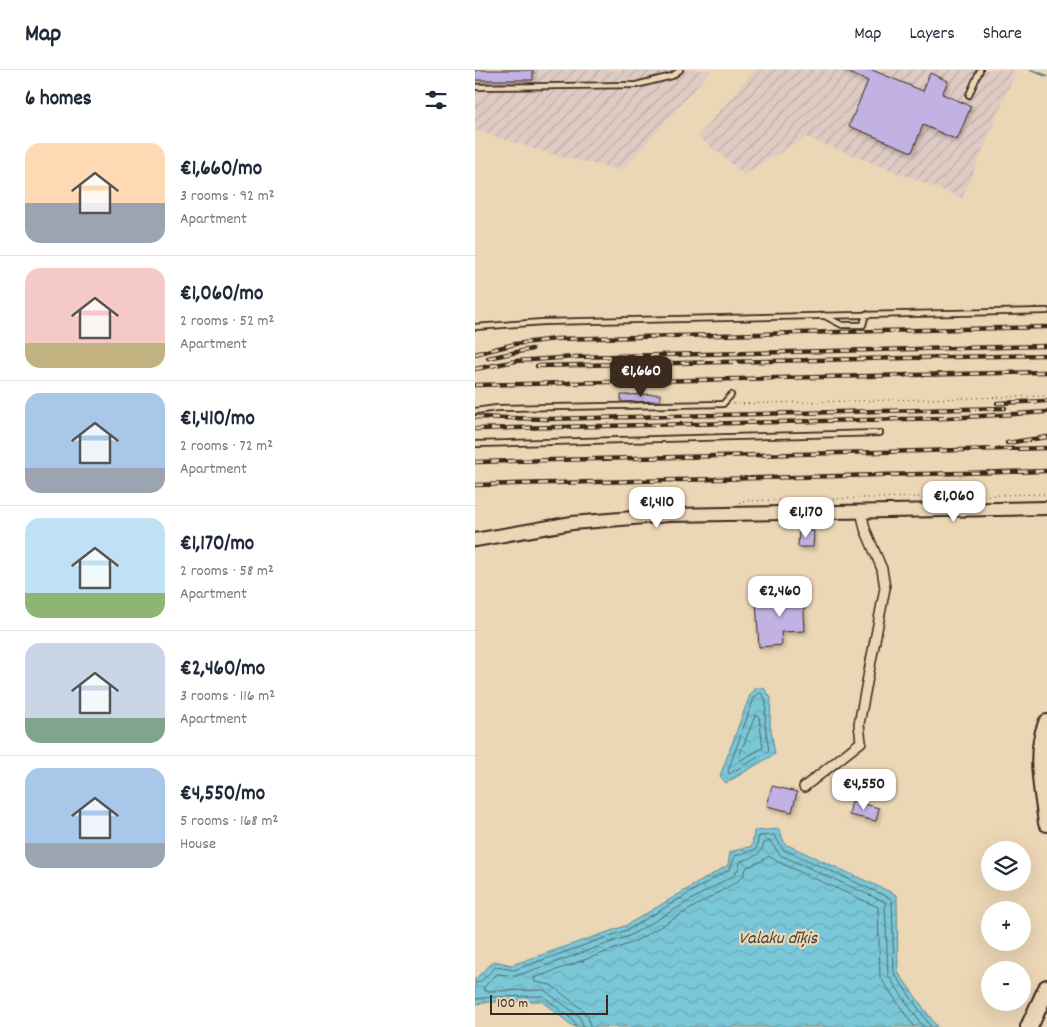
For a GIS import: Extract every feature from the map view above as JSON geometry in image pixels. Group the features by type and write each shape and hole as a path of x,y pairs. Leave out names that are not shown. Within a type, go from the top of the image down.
{"highway":[{"path":"1047,723 1040,752 1047,823"},
{"path":"1047,745 1047,762"},
{"path":"1029,1027 1047,988"},
{"path":"1039,1027 1047,1017"}],"main road":[{"path":"475,540 572,523 669,515 1047,508"}],"street":[{"path":"804,787 861,742 859,724 885,588 882,569 865,529 861,511"}],"lane":[{"path":"475,87 636,85 672,76 680,70"},
{"path":"969,95 980,70"},
{"path":"475,327 543,322 1047,311"},
{"path":"822,315 841,326 863,324 866,314"},
{"path":"475,411 497,408 723,404 731,395"},
{"path":"475,444 880,433"}],"path":[{"path":"723,404 1047,396"},
{"path":"740,501 1047,494"}],"shaded area":[{"path":"475,70 711,70 622,170 558,156 475,130"},
{"path":"755,70 1012,70 1016,72 962,198 806,137 744,174 698,136"}],"water":[{"path":"756,688 764,688 771,698 770,724 775,754 726,783 720,776 750,695"},
{"name":"Valaku dīķis","path":"779,829 785,844 897,895 898,972 937,1027 574,1027 541,1001 475,1004 475,979 494,961 512,965 625,926 728,865 730,852 752,846 754,831"}],"building":[{"path":"475,70 533,70 533,80 475,80"},
{"path":"842,70 872,70 923,91 930,73 948,81 942,94 971,106 957,140 923,125 912,152 849,126 868,81"},
{"path":"660,394 660,401 621,402 621,395"},
{"path":"799,530 814,531 813,547 798,547"},
{"path":"803,592 805,631 781,632 782,645 759,647 756,601 783,599 783,593"},
{"path":"772,786 797,792 792,812 767,806"},
{"path":"852,801 879,808 876,821 849,815"}],"waterway":[{"path":"1031,70 1047,76"}],"railway":[{"path":"475,354 515,344 555,339 1047,327"},
{"path":"475,369 516,361 575,357 1047,346"},
{"path":"488,358 532,349"},
{"path":"537,366 1047,355"},
{"path":"475,385 1047,372"},
{"path":"997,403 1047,401"},
{"path":"475,417 547,419 1005,408"},
{"path":"475,429 948,418 1047,412"},
{"path":"1007,443 1047,437"},
{"path":"475,462 1047,448"},
{"path":"475,485 1047,471"}]}
